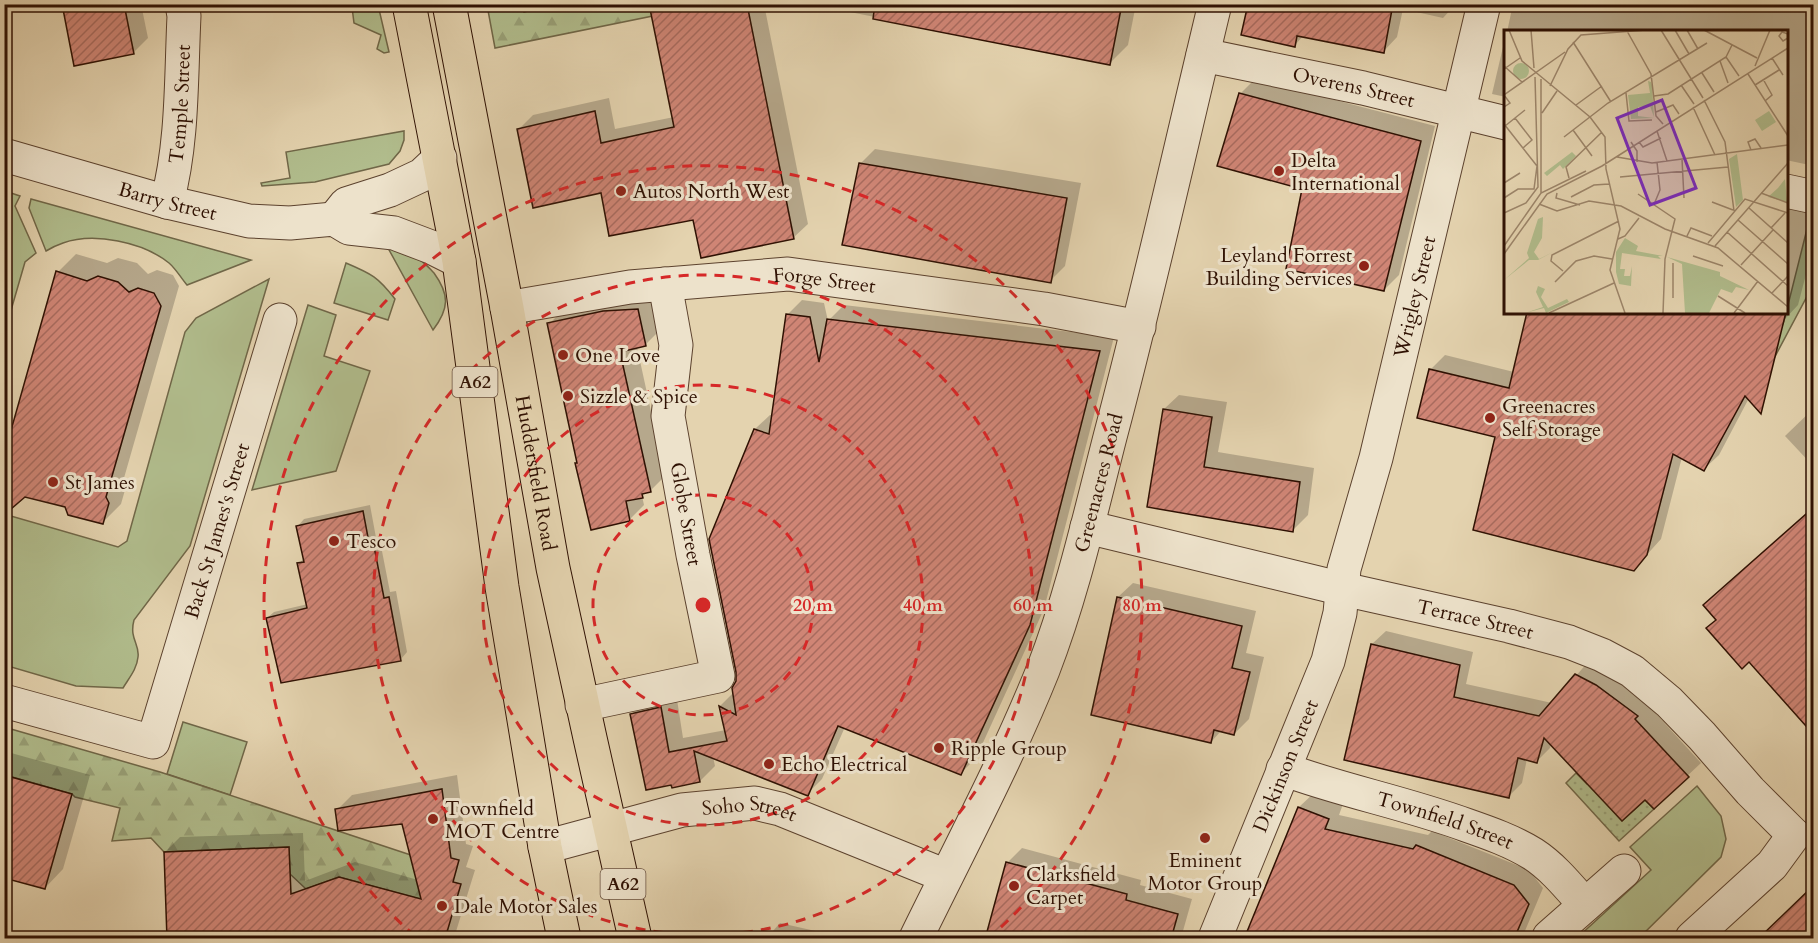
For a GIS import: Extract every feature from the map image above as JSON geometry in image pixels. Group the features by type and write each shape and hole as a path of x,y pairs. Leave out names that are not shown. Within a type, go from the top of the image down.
{"main road":[{"name":"A62","path":"409,4 459,261 502,587 545,847 564,939"},
{"name":"Huddersfield Road","path":"449,4 507,308 553,568 635,939"}],"street":[{"name":"Temple Street","path":"167,202 176,155 184,15 182,4"},
{"name":"Greenacres Road","path":"916,939 1003,761 1059,624 1087,527 1139,327 1215,4"},
{"name":"Wrigley Street","path":"1343,589 1344,569 1376,458 1484,4"},
{"name":"Overens Street","path":"1203,55 1364,88 1504,123"},
{"name":"Barry Street","path":"4,155 167,202 249,221 290,223 334,219 349,228 394,233 459,261"},
{"path":"334,219 346,204 390,190 422,175 440,158"},
{"path":"1788,191 1814,197"},
{"name":"Forge Street","path":"507,308 630,286 788,274 1044,309 1139,327"},
{"name":"Globe Street","path":"582,705 718,676 668,416 676,345 665,284"},
{"name":"Back St James's Street","path":"4,701 153,742 280,320"},
{"name":"Terrace Street","path":"1087,527 1343,589 1509,626 1569,642 1612,660 1632,671 1669,702 1750,791 1804,836"},
{"name":"Dickinson Street","path":"1215,939 1328,661 1340,613 1343,589"},
{"name":"Townfield Street","path":"1283,769 1430,812 1502,837 1535,855 1552,869 1585,905"},
{"name":"Soho Street","path":"545,847 682,810 754,803 780,809 946,876"},
{"path":"1692,939 1804,836"},
{"path":"1549,937 1624,871"}],"green space":[{"path":"554,4 707,5 495,48 487,5 522,5 524,12"},
{"path":"378,5 389,52 384,53 377,49 381,35 354,23 352,7"},
{"path":"404,131 400,151 389,164 315,182 262,186 261,183 290,178 286,152"},
{"path":"5,191 20,196 15,206 36,253 25,262 5,331"},
{"path":"31,199 251,260 187,285 172,265 158,256 146,249 118,241 75,240 46,251 29,208"},
{"path":"1808,225 1813,226 1813,285 1753,398 1786,314 1788,314 1788,305"},
{"path":"388,248 426,264 443,288 445,309 433,330"},
{"path":"346,263 374,277 395,299 388,320 334,303"},
{"path":"269,279 190,546 134,620 133,632 138,652 137,661 123,688 76,686 8,666 5,668 4,514 118,547 127,541 185,332 196,318"},
{"path":"308,305 336,315 324,356 370,371 336,471 252,490"},
{"path":"183,722 247,742 230,795 167,774"},
{"path":"4,727 160,772 438,864 427,901 339,877 306,889 290,874 289,847 164,852 151,838 112,841 120,808 75,797 72,794 5,775"},
{"path":"1610,762 1612,810 1622,821 1645,800 1654,809 1619,841 1566,783 1576,773 1587,784"},
{"path":"1697,786 1721,816 1726,839 1721,857 1639,938 1577,938 1651,870 1630,847"}],"building":[{"path":"62,4 124,4 134,54 74,66"},
{"path":"649,4 747,4 794,239 701,258 693,220 609,236 601,193 533,208 517,129 595,111 601,143 674,127"},
{"path":"875,4 1122,4 1110,65 873,19"},
{"path":"1248,4 1393,4 1384,53 1297,36 1295,47 1241,35"},
{"path":"1239,93 1421,141 1384,291 1286,269 1302,189 1217,166"},
{"path":"859,163 1067,198 1051,283 842,245"},
{"path":"56,271 87,281 98,276 118,282 129,292 138,288 154,293 161,306 106,497 109,503 103,524 68,515 65,507 25,497 4,515 4,455"},
{"path":"638,309 646,346 620,352 651,492 642,494 643,498 626,501 630,521 591,530 547,323 603,311"},
{"path":"786,314 810,317 819,362 827,319 1100,351 1030,625 961,775 838,726 808,796 694,751 700,782 672,788 671,785 646,790 630,714 661,707 669,752 727,741 719,706 736,715 732,688 736,681 736,672 709,539 754,429 769,434"},
{"path":"1527,314 1786,314 1761,414 1745,396 1704,471 1673,454 1647,555 1634,571 1473,530 1495,437 1417,418 1429,369 1509,388"},
{"path":"1163,409 1212,417 1204,467 1300,482 1293,532 1147,507"},
{"path":"1814,507 1814,735 1749,662 1742,669 1706,628 1716,620 1703,605"},
{"path":"363,511 370,548 374,546 384,598 389,597 401,661 281,683 266,618 307,608 297,563 304,562 296,526"},
{"path":"1117,597 1242,626 1232,668 1250,672 1234,735 1214,730 1211,743 1091,715"},
{"path":"1371,644 1460,665 1454,697 1539,716 1575,674 1596,685 1638,716 1635,719 1689,777 1654,809 1645,800 1622,821 1544,738 1537,763 1518,758 1509,798 1344,760"},
{"path":"4,775 72,794 45,889 4,878"},
{"path":"442,789 451,858 459,860 453,882 461,884 445,939 167,939 164,852 289,847 291,894 339,877 421,899 402,824 338,831 335,809"},
{"path":"1298,807 1329,819 1325,829 1413,849 1416,845 1514,885 1529,904 1514,939 1244,939"},
{"path":"1006,862 1127,894 1126,900 1178,914 1171,939 985,939"},
{"path":"1814,885 1814,939 1758,939"}],"place":[{"name":"Delta International","path":"1279,171"},
{"name":"Autos North West","path":"621,191"},
{"name":"Leyland Forrest Building Services","path":"1364,266"},
{"name":"One Love","path":"563,355"},
{"name":"Sizzle & Spice","path":"568,396"},
{"name":"Greenacres Self Storage","path":"1490,418"},
{"name":"St James","path":"53,482"},
{"name":"Tesco","path":"334,541"},
{"name":"Ripple Group","path":"939,748"},
{"name":"Echo Electrical","path":"769,764"},
{"name":"Townfield MOT Centre","path":"433,819"},
{"name":"Eminent Motor Group","path":"1205,838"},
{"name":"Clarksfield Carpet","path":"1014,886"},
{"name":"Dale Motor Sales","path":"442,906"}]}
